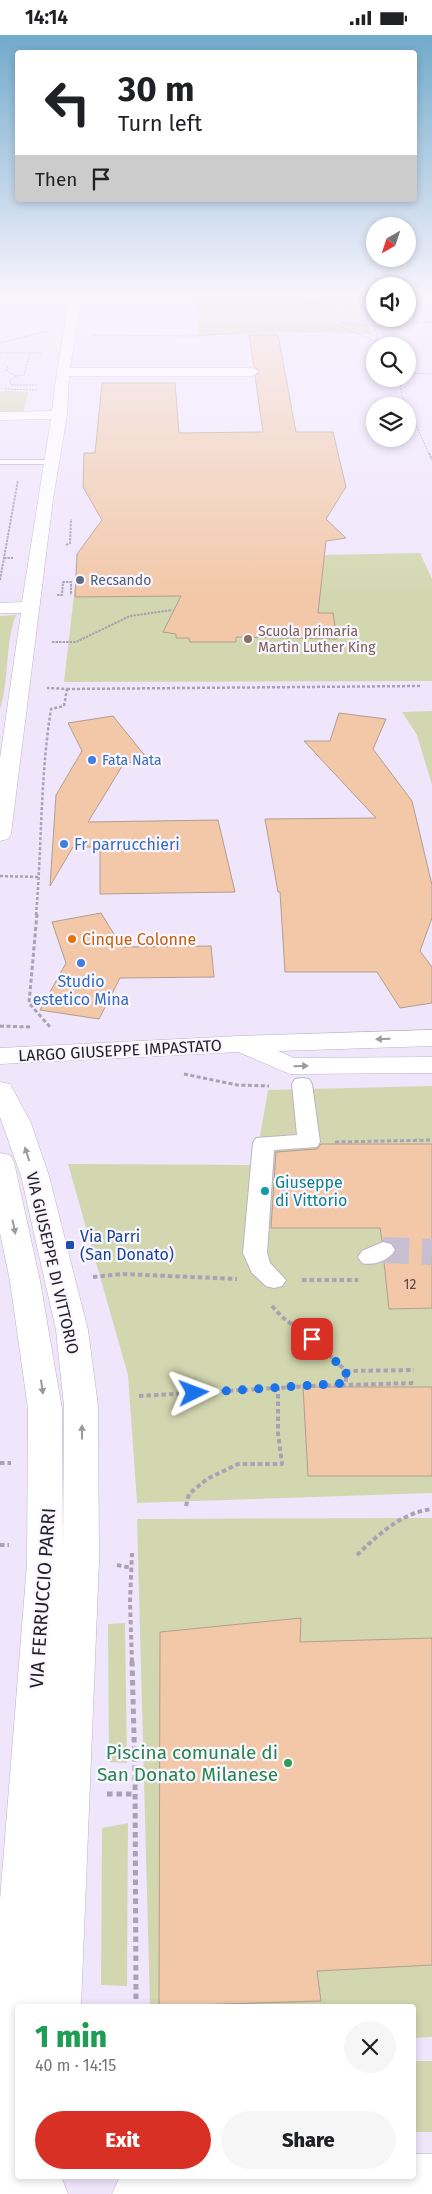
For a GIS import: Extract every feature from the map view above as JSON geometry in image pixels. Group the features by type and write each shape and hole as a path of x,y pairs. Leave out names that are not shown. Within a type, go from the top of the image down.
{"street":[{"path":"0,833 8,714 30,607 45,499 53,463 61,395"},
{"path":"0,416 60,415"},
{"path":"0,608 30,607"},
{"name":"LARGO GIUSEPPE IMPASTATO","path":"0,1056 239,1043 432,1037"},
{"name":"LARGO GIUSEPPE IMPASTATO","path":"239,1043 290,1066 432,1065"},
{"path":"270,1280 260,1267 255,1253 264,1143 309,1142 302,1084"},
{"name":"VIA GIUSEPPE DI VITTORIO","path":"0,1090 17,1123 35,1175 72,1330 81,1406 82,1481"},
{"name":"VIA GIUSEPPE DI VITTORIO","path":"0,1163 25,1281 46,1409 46,1499"},
{"path":"46,1499 82,1481"},
{"name":"VIA FERRUCCIO PARRI","path":"59,2004 81,1561 82,1481"},
{"name":"VIA FERRUCCIO PARRI","path":"4,2194 10,2063 45,1563 46,1499 61,1506 66,1517 53,1689 57,1710 72,1751"},
{"path":"31,1750 42,1771 47,1797 47,1839 36,2004"},
{"path":"416,2178 432,2178"},
{"name":"VIA FERRUCCIO PARRI","path":"4,2194 21,2179"},
{"path":"36,2179 45,2194"},
{"path":"45,2194 48,2179"},
{"path":"161,2184 255,2179"}],"lane":[{"path":"0,462 53,463"}],"path":[{"path":"416,426 432,461"},
{"path":"54,595 62,595 63,582 72,582 71,595"},
{"path":"49,642 76,642 130,616 172,610"},
{"path":"41,688 421,686"},
{"path":"42,1027 50,1027 29,1003 39,877 40,809 45,743 51,709 64,706 67,689"},
{"path":"0,876 39,877"},
{"path":"0,1026 34,1027"},
{"path":"183,1074 254,1087 302,1084"},
{"path":"309,1142 432,1140"},
{"path":"88,1277 123,1274 270,1280 367,1280"},
{"path":"270,1280 270,1303 282,1317 312,1339 346,1371 414,1370"},
{"path":"346,1371 346,1383"},
{"path":"139,1396 278,1386 346,1383 415,1383"},
{"path":"186,1506 189,1494 207,1479 238,1464 282,1464 278,1433 278,1386"},
{"path":"357,1555 384,1530 422,1509 432,1509"},
{"path":"0,1545 9,1545"},
{"path":"132,1553 130,1602 135,1794 136,2003"},
{"path":"102,1794 135,1794"}],"green space":[{"path":"0,395 27,395 23,414 0,414"},
{"name":"Scuola primaria Martin Luther King","path":"420,553 432,579 432,681 64,682 78,560"},
{"path":"16,615 12,627 5,686 0,709 0,616"},
{"path":"432,711 432,785 417,735 402,712"},
{"path":"432,1086 432,1493 137,1503 128,1375 68,1164 255,1165 268,1090"},
{"name":"Piscina comunale di San Donato Milanese","path":"432,1518 432,2037 416,2038 416,2004 150,2004 137,1519"},
{"path":"125,1623 127,1763 109,1762 108,1624"},
{"path":"128,1823 127,1986 101,1985 102,1828"},
{"path":"416,2061 432,2061 432,2132 416,2132"}],"building":[{"path":"101,395 176,395 179,433 263,432 258,395 289,395 296,432 333,432 346,487 326,519 346,538 326,541 318,613 333,613 337,639 236,637 236,642 190,642 189,638 176,638 176,634 163,632 181,596 75,597 77,554 102,520 83,487 84,453 95,453"},
{"path":"339,713 386,719 373,749 412,801 432,885 432,918 420,951 432,967 432,1003 400,1008 377,972 285,972 280,892 278,892 265,819 376,818 304,741 330,741"},
{"path":"113,716 150,762 124,763 88,822 218,820 235,892 100,894 100,847 73,847 50,886 56,795 82,751 68,723"},
{"path":"101,913 122,947 211,946 214,977 120,978 99,1019 40,1010 66,963 52,922"},
{"path":"321,1144 432,1144 432,1308 389,1309 384,1262 397,1250 391,1242 382,1241 380,1228 271,1228 276,1152 317,1149"},
{"path":"303,1387 432,1387 432,1476 308,1476"},
{"name":"Piscina comunale di San Donato Milanese","path":"301,1618 300,1642 432,1638 432,1965 317,1971 321,2001 159,2004 160,1632"}],"tunnel":[{"path":"383,1250 432,1252"}],"place":[{"name":"Recsando","path":"80,580"},
{"name":"Scuola primaria Martin Luther King","path":"248,639"},
{"name":"Fata Nata","path":"92,760"},
{"name":"Fr parrucchieri","path":"64,844"},
{"name":"Cinque Colonne","path":"72,939"},
{"name":"Studio estetico Mina","path":"81,963"},
{"name":"Giuseppe di Vittorio","path":"265,1191"},
{"name":"Via Parri (San Donato)","path":"70,1245"},
{"name":"Piscina comunale di San Donato Milanese","path":"288,1763"}],"route":[{"path":"194,1393 346,1383 346,1371 312,1339"}]}
